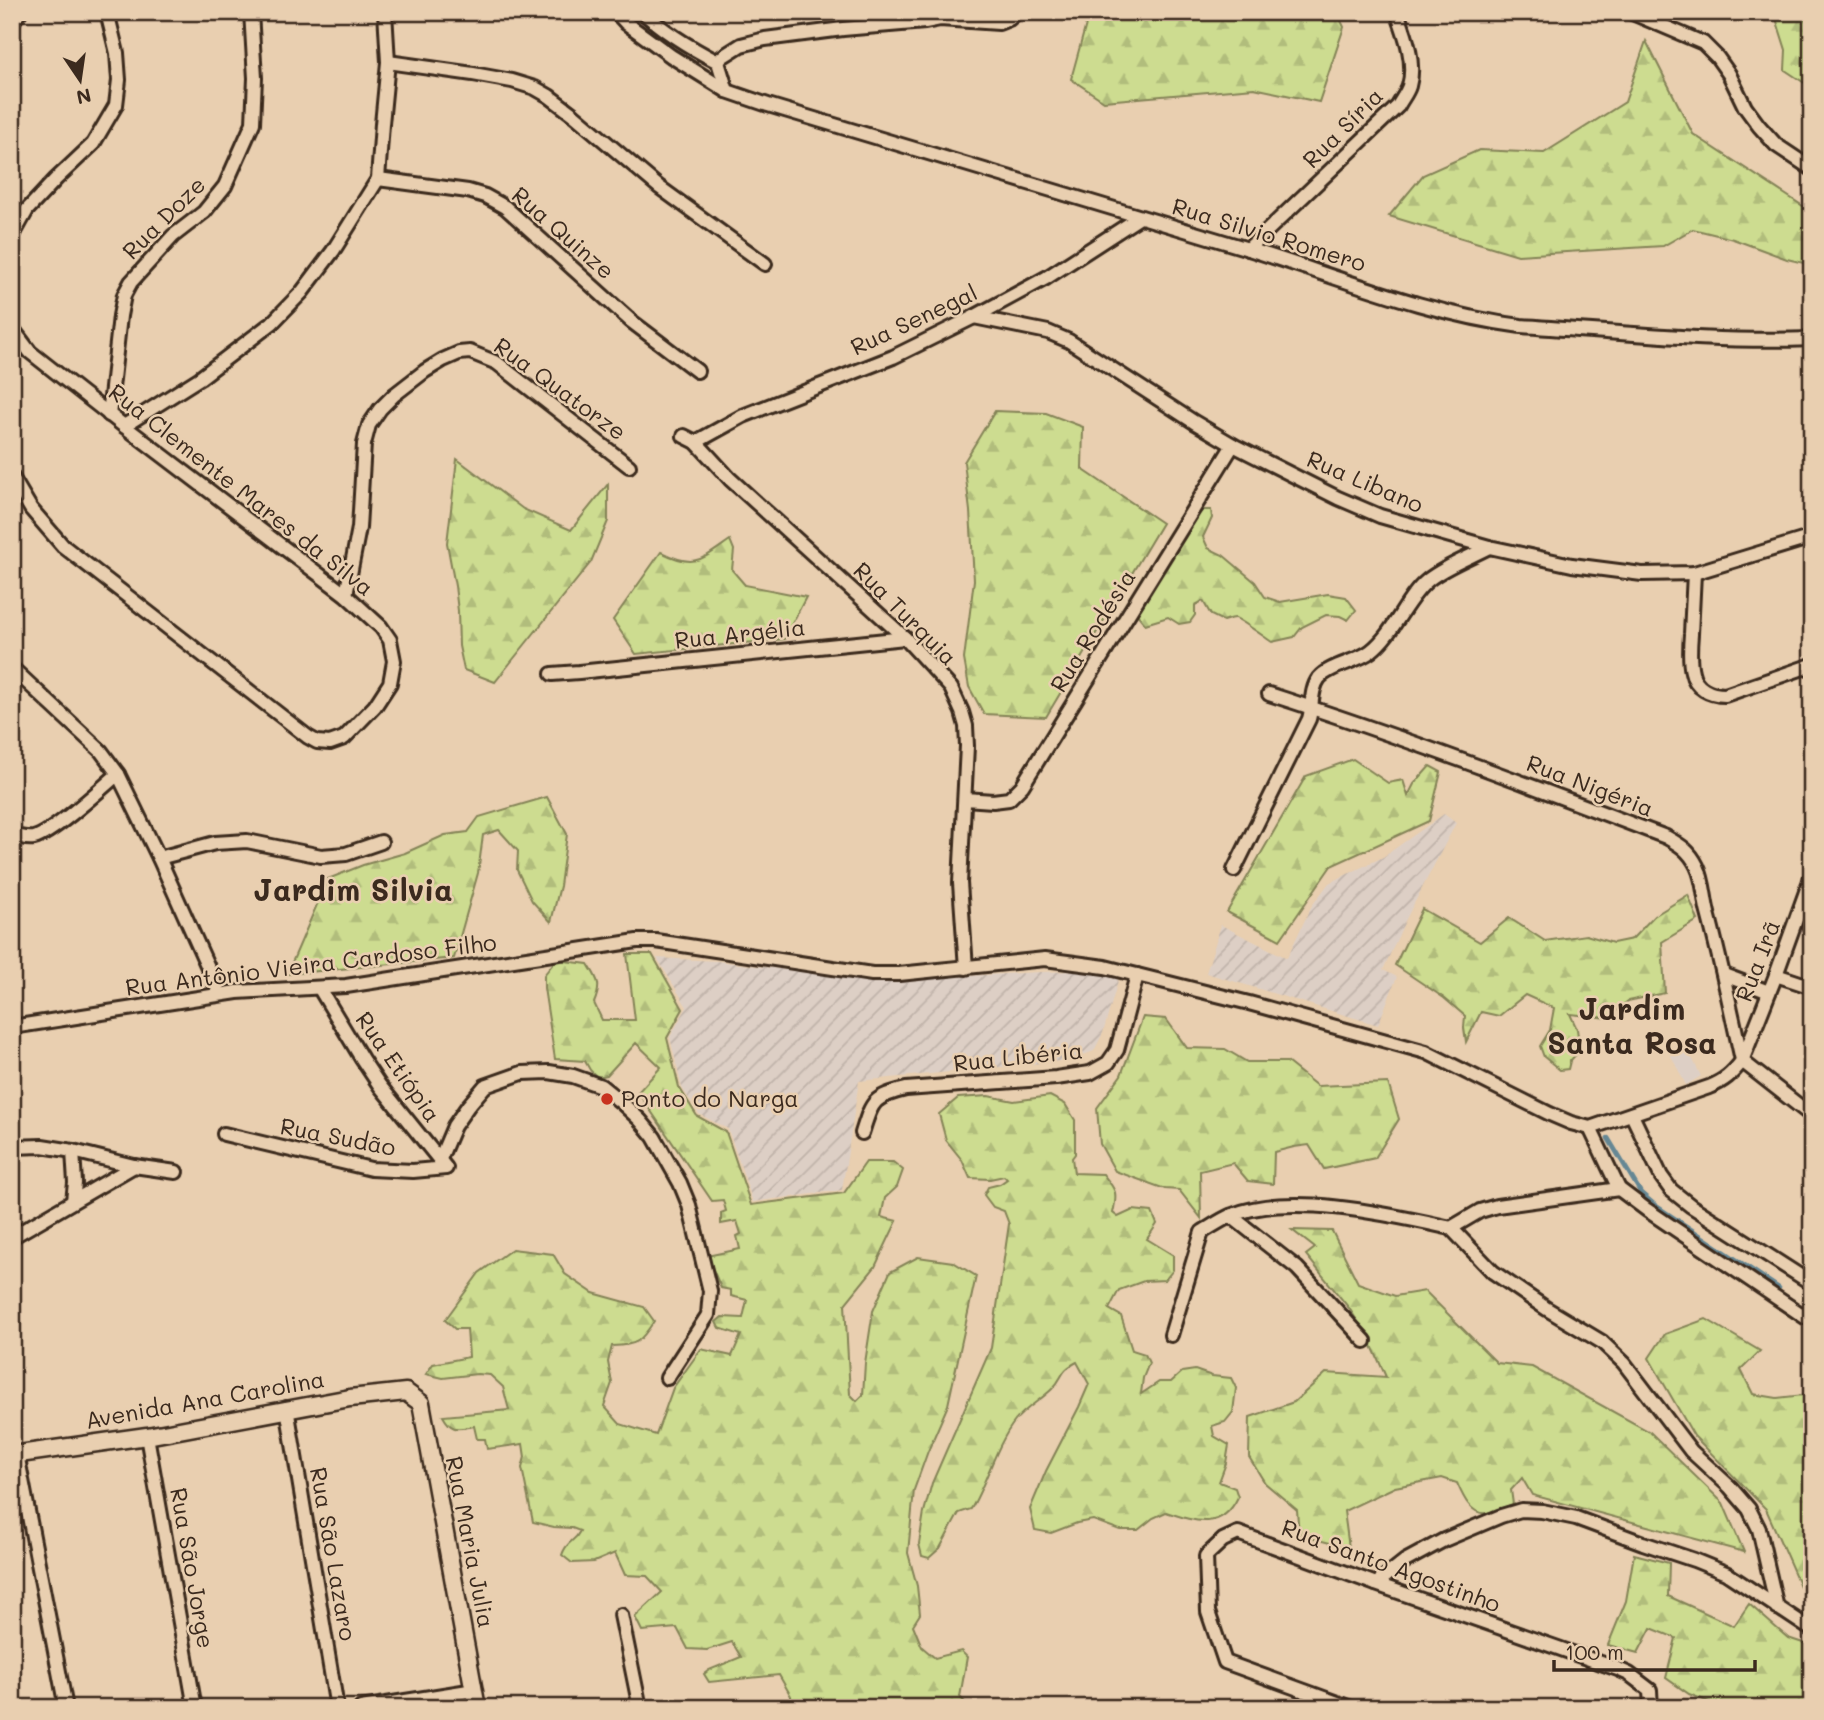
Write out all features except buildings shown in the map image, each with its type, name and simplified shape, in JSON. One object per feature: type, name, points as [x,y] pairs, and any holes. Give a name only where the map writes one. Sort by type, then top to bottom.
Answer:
[{"type":"street","points":[[12,22],[20,12]]},
{"type":"street","points":[[12,237],[27,210],[93,144],[116,105],[119,80],[117,53],[107,12]]},
{"type":"street","name":"Rua Doze","points":[[109,415],[124,295],[131,282],[173,236],[204,212],[225,187],[253,123],[255,78],[251,12]]},
{"type":"street","points":[[124,426],[200,377],[272,323],[302,292],[334,251],[378,179],[388,62],[385,12]]},
{"type":"street","name":"Rua Silvio Romero","points":[[615,12],[671,56],[727,92],[1248,249],[1430,307],[1497,323],[1670,337],[1812,340]]},
{"type":"street","points":[[643,12],[657,26],[687,46],[718,62],[727,92]]},
{"type":"street","points":[[718,62],[741,46],[765,39],[940,19],[999,23],[1017,12]]},
{"type":"street","name":"Rua Síria","points":[[1248,249],[1398,106],[1409,86],[1411,65],[1407,41],[1397,12]]},
{"type":"street","points":[[1630,12],[1703,43],[1729,74],[1745,107],[1759,126],[1776,145],[1812,169]]},
{"type":"street","points":[[388,62],[473,74],[535,88],[573,115],[659,187],[765,264]]},
{"type":"street","name":"Rua Quinze","points":[[378,179],[468,191],[485,195],[505,206],[631,321],[697,371]]},
{"type":"street","name":"Rua Senegal","points":[[690,439],[893,357],[1046,278],[1140,217]]},
{"type":"street","name":"Rua Libano","points":[[974,317],[1048,332],[1069,341],[1233,445],[1338,498],[1380,516],[1489,547],[1572,565],[1642,574],[1694,573],[1812,537]]},
{"type":"street","name":"Rua Clemente Mares da Silva","points":[[12,328],[30,352],[346,596],[381,627],[390,640],[394,661],[390,683],[376,705],[344,738],[330,743],[317,742],[63,546],[31,509],[12,477]]},
{"type":"street","name":"Rua Quatorze","points":[[346,596],[359,528],[363,444],[369,425],[394,395],[443,359],[470,352],[497,363],[629,466]]},
{"type":"street","name":"Rua Turquia","points":[[690,439],[730,479],[905,638],[951,688],[962,712],[967,747],[960,883],[966,968]]},
{"type":"street","name":"Rua Rodésia","points":[[965,799],[1009,799],[1022,786],[1233,445]]},
{"type":"street","points":[[1234,870],[1304,730],[1312,708],[1313,690],[1322,675],[1374,649],[1426,581],[1489,547]]},
{"type":"street","points":[[1694,573],[1690,648],[1692,674],[1698,685],[1706,691],[1725,695],[1812,666]]},
{"type":"street","name":"Rua Argélia","points":[[552,674],[905,638]]},
{"type":"street","points":[[12,668],[101,751],[118,775],[159,858],[220,994]]},
{"type":"street","name":"Rua Nigéria","points":[[1269,694],[1522,782],[1666,837],[1685,848],[1697,866],[1703,886],[1742,1061]]},
{"type":"street","points":[[12,834],[20,838],[34,838],[45,832],[118,775]]},
{"type":"street","points":[[159,858],[215,843],[247,841],[321,856],[346,854],[381,842]]},
{"type":"street","name":"Rua Irã","points":[[1742,1061],[1812,876]]},
{"type":"street","name":"Rua Antônio Vieira Cardoso Filho","points":[[12,1027],[220,994],[346,986],[618,944],[656,941],[872,974],[898,974],[1045,959],[1105,967],[1415,1049],[1550,1114],[1590,1128]]},
{"type":"street","name":"Rua Libéria","points":[[862,1133],[871,1105],[886,1093],[906,1089],[1056,1078],[1090,1073],[1108,1063],[1118,1050],[1137,975]]},
{"type":"street","points":[[1724,975],[1769,992]]},
{"type":"street","points":[[1776,975],[1812,987]]},
{"type":"street","name":"Rua Etiópia","points":[[320,989],[380,1086],[443,1163]]},
{"type":"street","points":[[1805,1317],[1619,1189],[1590,1128],[1724,1081],[1742,1061],[1812,1116]]},
{"type":"street","points":[[443,1163],[454,1126],[485,1086],[522,1073],[549,1072],[573,1076],[601,1086],[640,1120],[654,1137],[680,1183],[689,1205],[710,1291],[708,1315],[667,1378]]},
{"type":"street","points":[[1632,1115],[1657,1168],[1671,1190],[1808,1281]]},
{"type":"street","name":"Rua Sudão","points":[[224,1134],[371,1169],[413,1171],[443,1163]]},
{"type":"street","points":[[12,1147],[42,1146],[134,1166],[176,1172]]},
{"type":"street","points":[[73,1201],[74,1151]]},
{"type":"street","points":[[12,1237],[134,1166]]},
{"type":"street","points":[[1451,1227],[1480,1211],[1497,1206],[1619,1189]]},
{"type":"street","points":[[1171,1335],[1202,1232],[1231,1216],[1258,1208],[1334,1208],[1373,1211],[1451,1227],[1493,1272],[1602,1342],[1624,1363],[1691,1451],[1730,1487],[1749,1509],[1759,1529],[1777,1608]]},
{"type":"street","points":[[1231,1216],[1297,1268],[1365,1341]]},
{"type":"street","name":"Avenida Ana Carolina","points":[[15,1454],[147,1436],[287,1408],[406,1392]]},
{"type":"street","name":"Rua Maria Julia","points":[[406,1392],[421,1403],[477,1708]]},
{"type":"street","name":"Rua São Lazaro","points":[[287,1408],[337,1708]]},
{"type":"street","name":"Rua São Jorge","points":[[147,1436],[195,1708]]},
{"type":"street","points":[[15,1454],[65,1708]]},
{"type":"street","points":[[1376,1584],[1405,1561],[1444,1541],[1501,1516],[1521,1510],[1542,1511],[1576,1518],[1726,1573],[1812,1630]]},
{"type":"street","name":"Rua Santo Agostinho","points":[[1351,1708],[1226,1662],[1208,1612],[1206,1556],[1223,1540],[1238,1533],[1629,1674],[1650,1690],[1651,1708]]},
{"type":"street","points":[[621,1615],[640,1708]]},
{"type":"street","points":[[361,1708],[475,1690]]},
{"type":"shaded area","points":[[1444,814],[1456,823],[1383,970],[1397,977],[1378,1025],[1206,973],[1221,925],[1287,958],[1311,907],[1329,883],[1383,857]]},
{"type":"shaded area","points":[[657,958],[717,961],[876,981],[1078,971],[1119,977],[1103,1033],[1094,1051],[1070,1060],[859,1081],[842,1190],[753,1202],[728,1129],[699,1114],[682,1088],[670,1037],[687,1007]]},
{"type":"shaded area","points":[[1684,1042],[1701,1076],[1686,1085],[1668,1050]]},
{"type":"green space","points":[[1107,12],[1337,12],[1344,27],[1319,102],[1254,88],[1104,101],[1071,79],[1088,17]]},
{"type":"green space","points":[[1774,12],[1797,12],[1812,26],[1812,88],[1785,70],[1786,50]]},
{"type":"green space","points":[[1646,41],[1693,134],[1803,206],[1812,208],[1812,265],[1693,229],[1663,246],[1518,255],[1389,216],[1423,175],[1479,150],[1544,153],[1625,102]]},
{"type":"green space","points":[[995,411],[1046,413],[1083,427],[1082,469],[1162,523],[1046,717],[984,714],[969,687],[964,659],[974,580],[964,462]]},
{"type":"green space","points":[[457,459],[523,509],[571,530],[608,484],[608,521],[591,562],[495,682],[464,670],[459,646],[458,611],[447,543]]},
{"type":"green space","points":[[1203,510],[1211,510],[1212,518],[1203,537],[1208,548],[1223,555],[1255,582],[1265,597],[1280,602],[1328,594],[1346,597],[1356,610],[1348,620],[1340,616],[1326,615],[1302,627],[1294,637],[1272,642],[1237,619],[1223,621],[1211,615],[1203,601],[1195,605],[1195,615],[1190,622],[1179,624],[1168,617],[1145,624],[1136,613],[1188,525]]},
{"type":"green space","points":[[730,540],[734,550],[732,570],[745,585],[806,597],[784,639],[636,654],[613,620],[661,552],[682,560],[697,560]]},
{"type":"green space","points":[[1353,759],[1388,783],[1403,780],[1408,796],[1414,784],[1430,766],[1441,772],[1429,821],[1331,866],[1280,940],[1227,912],[1306,776]]},
{"type":"green space","points":[[547,797],[567,834],[560,886],[551,922],[532,901],[517,870],[518,851],[499,830],[483,835],[478,873],[454,958],[287,974],[328,879],[405,853],[445,835],[468,832],[479,817]]},
{"type":"green space","points":[[1688,895],[1698,920],[1662,942],[1665,993],[1628,1001],[1608,1018],[1570,1014],[1577,1029],[1580,1050],[1570,1061],[1568,1069],[1560,1070],[1544,1057],[1540,1046],[1550,1030],[1554,1008],[1525,995],[1499,1016],[1481,1012],[1466,1042],[1465,1016],[1444,998],[1395,965],[1422,909],[1480,942],[1509,918],[1545,941],[1586,935],[1613,943],[1632,939],[1654,916]]},
{"type":"green space","points":[[627,954],[652,954],[683,1009],[667,1038],[679,1087],[697,1116],[726,1132],[751,1205],[844,1193],[866,1162],[893,1162],[903,1170],[897,1187],[885,1198],[881,1217],[897,1221],[875,1267],[845,1304],[850,1394],[857,1401],[863,1395],[873,1311],[890,1272],[918,1257],[953,1262],[976,1276],[948,1405],[914,1490],[908,1553],[917,1586],[920,1614],[913,1625],[922,1647],[935,1658],[961,1651],[967,1657],[960,1697],[970,1708],[791,1708],[791,1696],[779,1675],[709,1682],[704,1674],[709,1670],[741,1657],[732,1642],[707,1650],[688,1649],[677,1628],[642,1631],[635,1617],[662,1592],[647,1576],[625,1575],[615,1553],[594,1562],[572,1563],[562,1555],[580,1531],[533,1522],[522,1468],[525,1457],[523,1444],[487,1449],[485,1439],[477,1439],[474,1426],[452,1427],[443,1416],[509,1410],[503,1387],[490,1375],[443,1378],[426,1374],[433,1364],[469,1357],[467,1329],[455,1329],[445,1320],[479,1273],[512,1249],[553,1254],[565,1274],[593,1293],[644,1307],[654,1321],[637,1341],[612,1346],[608,1362],[612,1383],[604,1406],[620,1424],[656,1435],[673,1388],[701,1349],[732,1356],[741,1335],[719,1328],[716,1322],[722,1317],[743,1318],[747,1300],[731,1296],[731,1290],[721,1288],[707,1256],[740,1249],[737,1236],[741,1234],[737,1221],[721,1224],[721,1213],[726,1211],[723,1200],[712,1201],[638,1092],[661,1067],[636,1043],[607,1075],[597,1077],[585,1061],[555,1059],[544,975],[556,960],[588,964],[598,982],[594,1003],[602,1020],[635,1020]]},
{"type":"green space","points":[[1143,1017],[1166,1019],[1187,1048],[1225,1049],[1247,1062],[1287,1062],[1317,1086],[1388,1083],[1399,1119],[1375,1158],[1324,1169],[1309,1145],[1274,1152],[1273,1184],[1248,1181],[1233,1163],[1200,1171],[1201,1218],[1179,1190],[1165,1189],[1115,1171],[1100,1144],[1097,1108],[1121,1075]]},
{"type":"green space","points":[[988,1096],[1014,1101],[1050,1096],[1065,1104],[1075,1120],[1075,1154],[1072,1158],[1074,1173],[1103,1174],[1115,1192],[1113,1213],[1118,1217],[1133,1210],[1152,1212],[1157,1224],[1147,1239],[1173,1255],[1173,1270],[1165,1280],[1144,1281],[1119,1290],[1109,1309],[1121,1316],[1132,1350],[1145,1354],[1149,1363],[1141,1394],[1159,1382],[1171,1382],[1182,1372],[1195,1370],[1212,1376],[1231,1378],[1236,1388],[1233,1412],[1225,1422],[1212,1426],[1214,1436],[1229,1445],[1219,1482],[1235,1488],[1238,1497],[1224,1515],[1198,1521],[1166,1512],[1138,1530],[1120,1530],[1093,1520],[1051,1533],[1035,1530],[1030,1509],[1089,1384],[1077,1362],[1064,1372],[1052,1389],[1015,1421],[1002,1441],[971,1509],[959,1513],[940,1548],[929,1558],[922,1556],[919,1544],[932,1483],[991,1348],[1009,1224],[1004,1211],[993,1207],[984,1195],[988,1187],[1007,1179],[1004,1176],[990,1179],[970,1178],[962,1160],[946,1140],[939,1114],[958,1098]]},
{"type":"green space","points":[[1292,1230],[1332,1231],[1358,1283],[1395,1296],[1425,1291],[1497,1363],[1532,1367],[1650,1432],[1723,1503],[1744,1552],[1532,1495],[1522,1478],[1511,1490],[1513,1504],[1493,1512],[1475,1511],[1467,1503],[1457,1483],[1442,1478],[1395,1487],[1344,1511],[1349,1548],[1299,1535],[1297,1510],[1265,1483],[1249,1457],[1250,1417],[1294,1402],[1326,1373],[1386,1377],[1369,1339],[1349,1308],[1306,1255],[1315,1248]]},
{"type":"green space","points":[[1706,1319],[1760,1351],[1741,1370],[1753,1394],[1777,1398],[1812,1394],[1812,1602],[1800,1586],[1766,1509],[1694,1436],[1649,1358],[1665,1334]]},
{"type":"green space","points":[[1634,1554],[1669,1563],[1668,1596],[1734,1626],[1749,1604],[1788,1638],[1812,1646],[1812,1708],[1724,1708],[1689,1694],[1666,1678],[1676,1638],[1651,1628],[1638,1653],[1608,1645],[1626,1601]]},
{"type":"waterway","points":[[1608,1138],[1641,1193],[1779,1288]]},
{"type":"place","name":"Ponto do Narga","points":[[607,1099]]},
{"type":"district","name":"Jardim Silvia","points":[[353,891]]},
{"type":"district","name":"Jardim Santa Rosa","points":[[1632,1027]]}]
